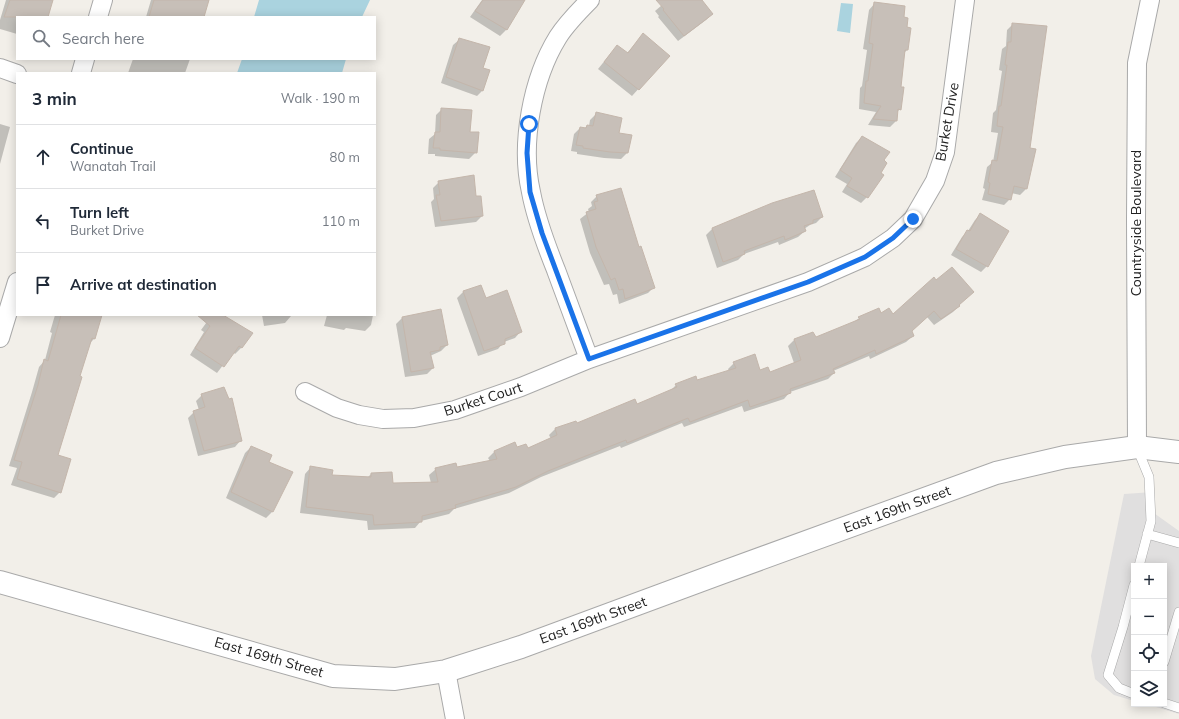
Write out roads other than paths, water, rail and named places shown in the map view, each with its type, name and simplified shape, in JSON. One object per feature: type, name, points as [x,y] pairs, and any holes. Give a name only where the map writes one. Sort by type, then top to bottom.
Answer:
[{"type":"street","points":[[98,16],[103,0]]},
{"type":"street","points":[[589,359],[542,233],[530,192],[527,153],[529,124],[537,85],[544,66],[558,38],[573,16],[590,0]]},
{"type":"street","name":"Burket Drive","points":[[589,359],[808,282],[865,257],[893,238],[913,219],[934,181],[945,152],[965,0]]},
{"type":"street","name":"Countryside Boulevard","points":[[1137,447],[1136,219],[1138,63],[1150,0]]},
{"type":"street","points":[[81,72],[85,60]]},
{"type":"street","points":[[0,68],[16,74]]},
{"type":"street","points":[[0,338],[16,285]]},
{"type":"street","name":"Burket Court","points":[[305,392],[337,408],[359,415],[383,419],[414,418],[456,410],[589,359]]},
{"type":"street","name":"East 169th Street","points":[[0,582],[333,676],[394,679],[446,671],[521,647],[996,474],[1065,457],[1137,447],[1179,452]]},
{"type":"street","points":[[446,671],[455,719]]},
{"type":"lane","points":[[1137,447],[1149,477],[1151,520],[1140,563]]},
{"type":"lane","points":[[1147,534],[1179,543]]},
{"type":"lane","points":[[1131,596],[1108,675],[1119,688],[1131,693]]},
{"type":"lane","points":[[1167,652],[1179,612]]},
{"type":"lane","points":[[1167,704],[1179,708]]},
{"type":"water","points":[[259,0],[370,0],[362,16],[254,16]]},
{"type":"water","points":[[841,3],[853,4],[850,33],[837,31]]},
{"type":"water","points":[[242,60],[346,60],[342,72],[237,72]]}]
